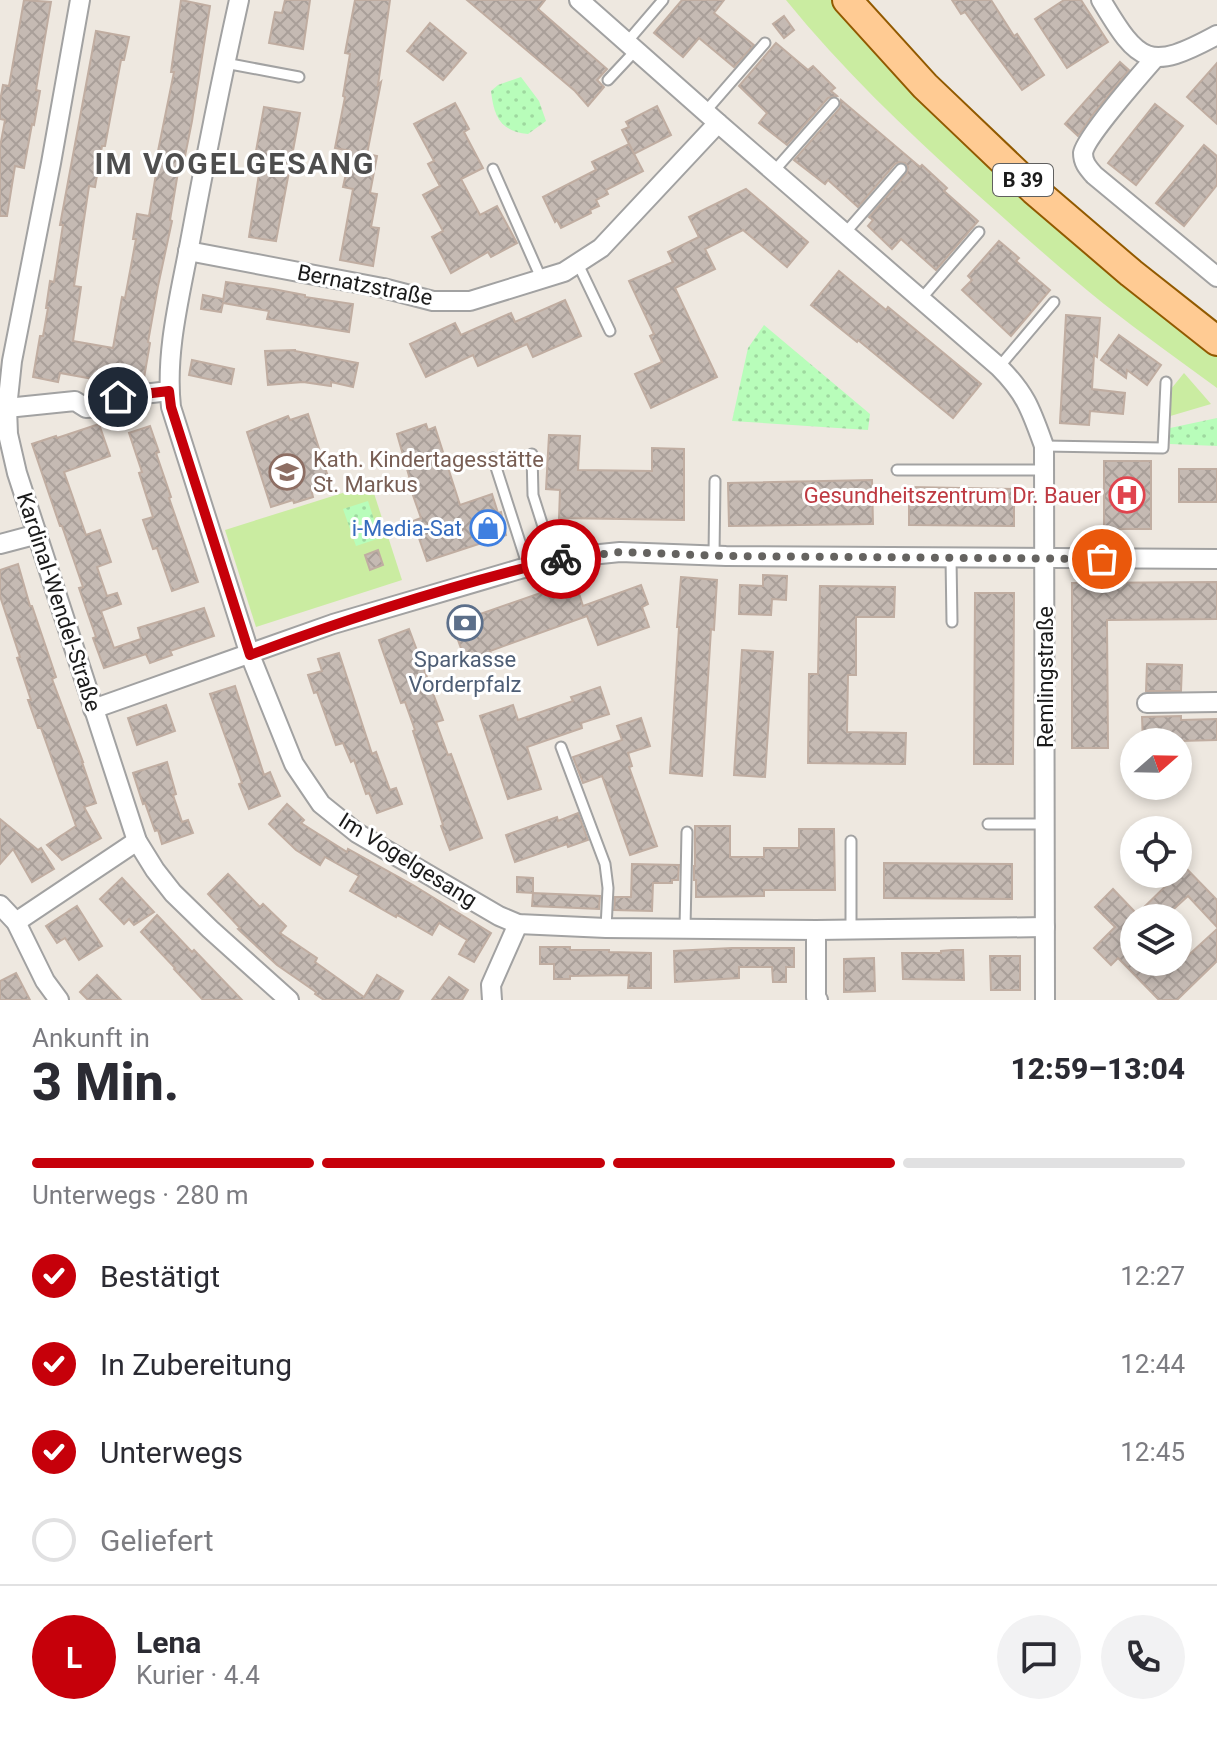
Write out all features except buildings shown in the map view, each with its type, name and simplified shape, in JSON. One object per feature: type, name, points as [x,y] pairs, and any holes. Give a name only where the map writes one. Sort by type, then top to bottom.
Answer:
[{"type":"main road","name":"B 39","points":[[847,0],[925,86],[1034,190],[1217,341]]},
{"type":"street","name":"Kardinal-Wendel-Straße","points":[[80,0],[4,408],[8,434],[17,473],[137,841],[173,893],[289,1000]]},
{"type":"street","name":"Im Vogelgesang","points":[[239,0],[175,322],[169,391],[171,407],[250,655],[294,764],[321,804],[357,833],[518,924],[816,930],[1045,927]]},
{"type":"street","name":"Remlingstraße","points":[[579,0],[999,367],[1017,385],[1031,408],[1044,446],[1045,1000]]},
{"type":"street","points":[[1101,0],[1126,40],[1134,48],[1155,58],[1174,56],[1217,35]]},
{"type":"street","points":[[1155,58],[1090,137],[1083,155],[1085,164],[1094,175],[1217,277]]},
{"type":"street","name":"Bernatzstraße","points":[[188,251],[383,288],[433,301],[470,301],[564,272],[601,248],[712,118]]},
{"type":"street","points":[[4,408],[75,401],[86,408],[104,407],[118,397],[169,391]]},
{"type":"street","points":[[0,544],[38,534]]},
{"type":"street","points":[[93,709],[333,624],[571,557],[620,552],[1217,559]]},
{"type":"street","points":[[1147,703],[1217,702]]},
{"type":"street","points":[[16,922],[137,841]]},
{"type":"street","points":[[0,905],[16,922],[45,981],[59,1000]]},
{"type":"street","points":[[492,1000],[491,985],[518,924]]},
{"type":"street","points":[[816,930],[818,1000]]},
{"type":"lane","points":[[608,80],[663,0]]},
{"type":"lane","points":[[712,118],[765,43]]},
{"type":"lane","points":[[225,63],[299,77]]},
{"type":"lane","points":[[774,171],[834,103]]},
{"type":"lane","points":[[493,169],[541,278]]},
{"type":"lane","points":[[845,233],[901,169]]},
{"type":"lane","points":[[921,299],[979,232]]},
{"type":"lane","points":[[578,264],[610,331]]},
{"type":"lane","points":[[999,367],[1054,302]]},
{"type":"lane","points":[[1044,446],[1163,448],[1166,382]]},
{"type":"lane","points":[[532,454],[533,495],[554,561]]},
{"type":"lane","points":[[493,458],[528,567]]},
{"type":"lane","points":[[897,470],[1044,470]]},
{"type":"lane","points":[[714,555],[715,481]]},
{"type":"lane","points":[[951,558],[952,622]]},
{"type":"lane","points":[[561,747],[605,864],[608,888],[606,928]]},
{"type":"lane","points":[[988,824],[1046,824]]},
{"type":"lane","points":[[685,929],[687,832]]},
{"type":"lane","points":[[851,841],[851,929]]},
{"type":"green space","points":[[786,0],[832,0],[869,41],[1217,354],[1217,388],[1104,304],[970,188],[874,97]]},
{"type":"green space","points":[[521,77],[539,101],[546,121],[528,134],[511,130],[500,121],[491,91],[498,85]]},
{"type":"green space","points":[[764,325],[870,414],[868,430],[732,421],[748,348]]},
{"type":"green space","points":[[1184,373],[1211,404],[1167,417],[1171,389]]},
{"type":"green space","points":[[1217,418],[1217,446],[1170,444],[1170,428]]},
{"type":"green space","points":[[371,484],[402,580],[256,627],[225,530]]},
{"type":"green space","points":[[368,501],[380,538],[356,546],[343,509]]},
{"type":"way so far","points":[[561,559],[620,552],[726,556],[1102,559]]},
{"type":"place","name":"Kath. Kindertagesstätte St. Markus","points":[[287,472]]},
{"type":"place","name":"Gesundheitszentrum Dr. Bauer","points":[[1127,495]]},
{"type":"place","name":"i-Media-Sat","points":[[488,528]]},
{"type":"place","name":"Sparkasse Vorderpfalz","points":[[465,623]]},
{"type":"district","name":"IM VOGELGESANG","points":[[235,163]]},
{"type":"route","points":[[118,397],[169,391],[171,407],[250,655],[333,624],[561,559]]}]
